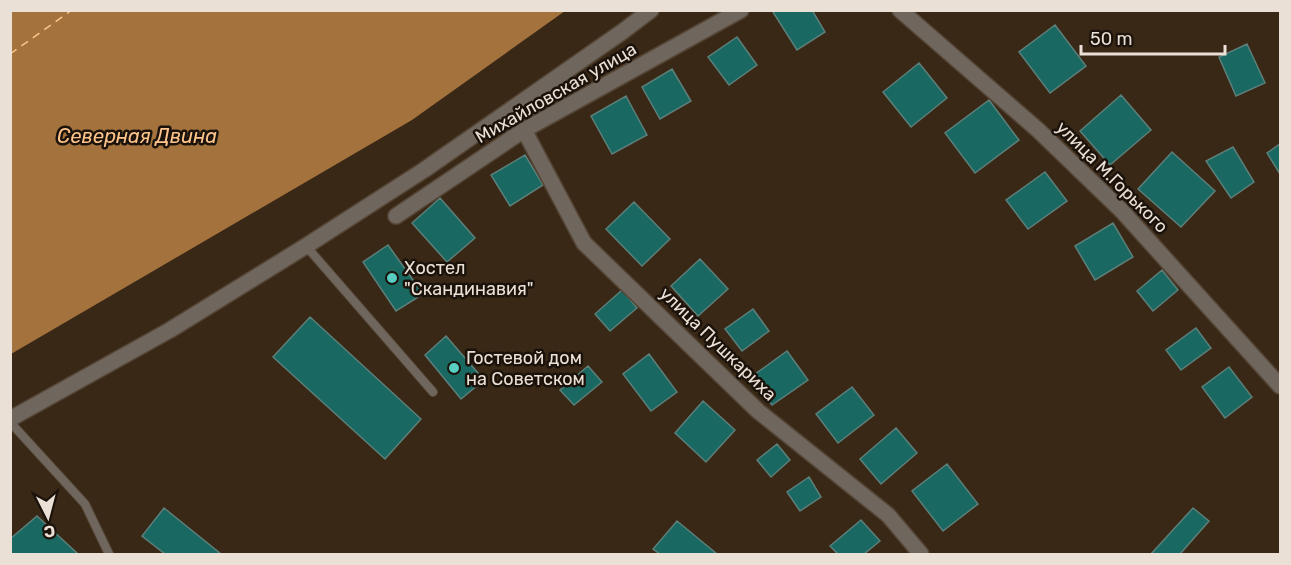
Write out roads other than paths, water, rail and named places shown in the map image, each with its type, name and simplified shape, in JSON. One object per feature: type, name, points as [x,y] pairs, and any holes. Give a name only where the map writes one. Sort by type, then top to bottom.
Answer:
[{"type":"street","points":[[10,420],[170,330],[306,246],[434,163],[651,10]]},
{"type":"street","name":"Михайловская улица","points":[[396,216],[524,130],[741,10]]},
{"type":"street","name":"улица М.Горького","points":[[900,10],[1038,130],[1121,210],[1281,386]]},
{"type":"street","name":"улица Пушкариха","points":[[524,130],[584,243],[759,411],[888,515],[921,555]]},
{"type":"lane","points":[[306,246],[434,392]]},
{"type":"lane","points":[[10,420],[85,504],[109,555]]},
{"type":"water","name":"Северная Двина","points":[[11,10],[565,11],[412,120],[11,354]]},
{"type":"place","name":"Хостел \"Скандинавия\"","points":[[392,278]]},
{"type":"place","name":"Гостевой дом на Советском","points":[[454,368]]}]
